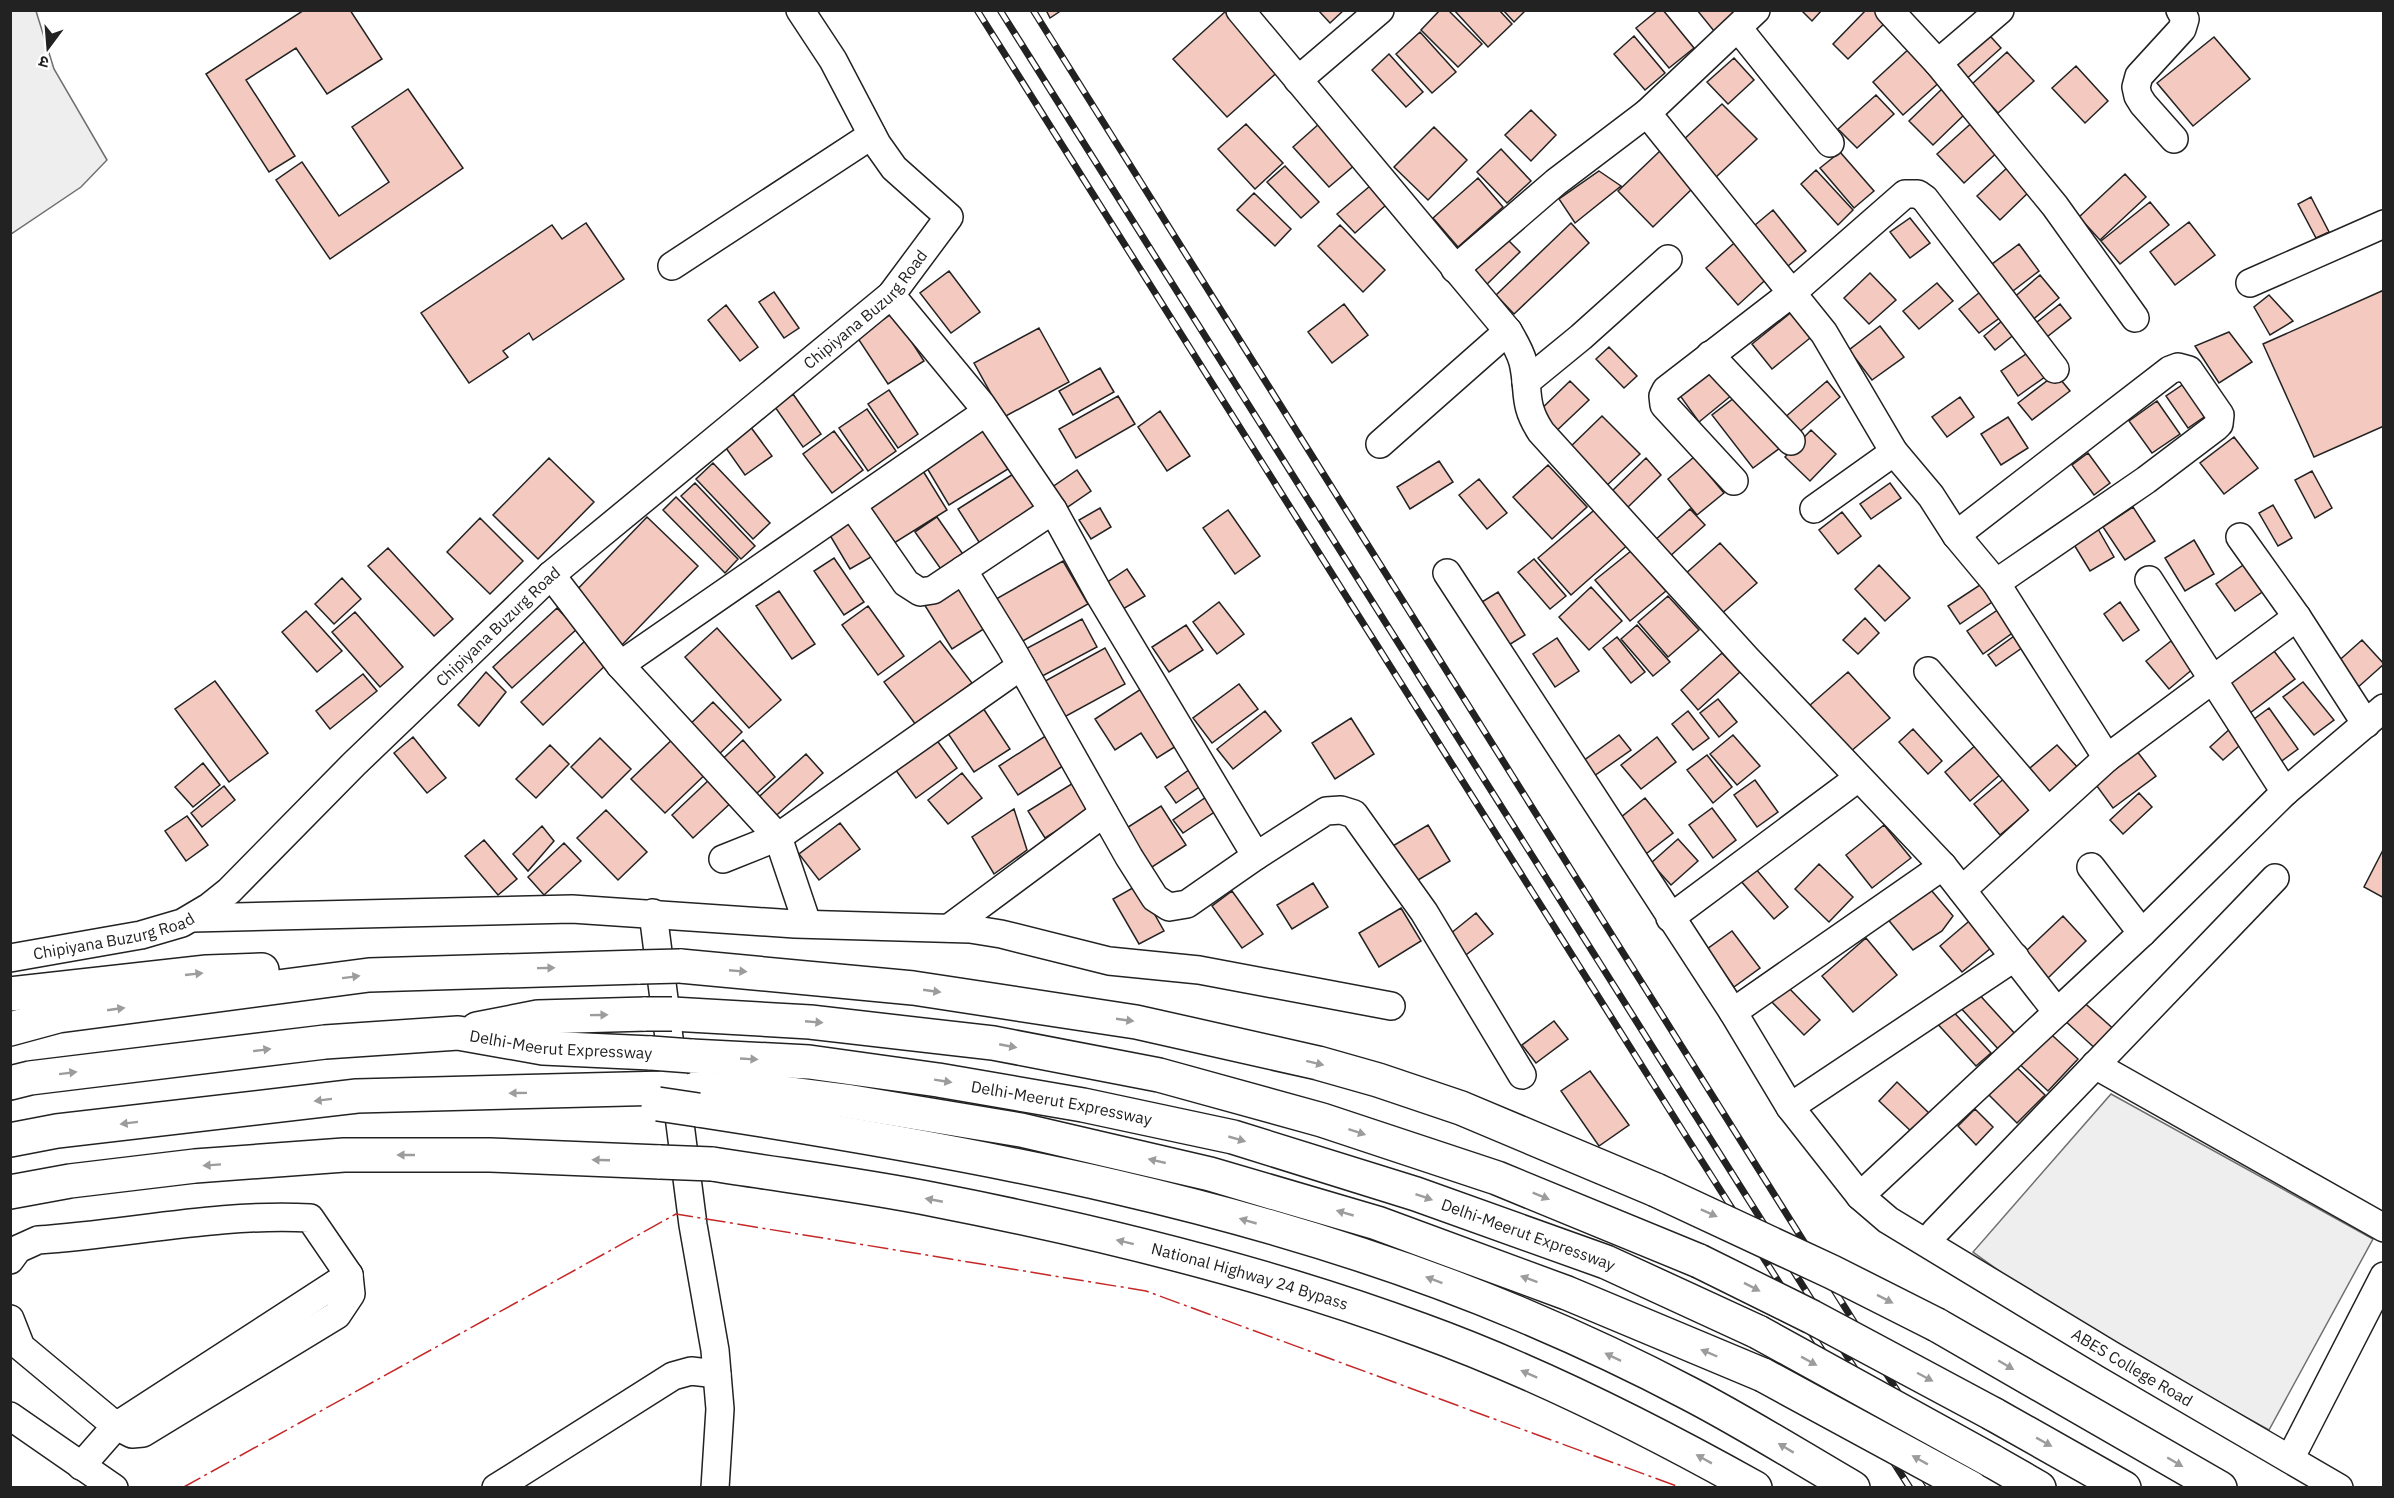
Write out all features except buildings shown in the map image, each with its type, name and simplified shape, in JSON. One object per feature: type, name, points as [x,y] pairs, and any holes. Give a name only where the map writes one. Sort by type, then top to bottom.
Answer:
[{"type":"highway","points":[[10,1029],[58,1016],[369,975],[680,966],[913,988],[1148,1024],[1318,1063],[1378,1080],[1461,1108],[1656,1190],[1832,1272],[1937,1325],[2220,1488]]},
{"type":"highway","points":[[10,994],[252,969],[284,972],[318,981]]},
{"type":"highway","points":[[458,1033],[538,1017],[659,1014],[810,1022],[993,1043],[1159,1075],[1322,1120],[1497,1178],[1699,1261],[1812,1317],[1993,1414],[2124,1488]]},
{"type":"highway","name":"Delhi-Meerut Expressway","points":[[10,1083],[30,1078],[325,1042],[458,1033],[543,1048],[809,1062],[938,1080],[1083,1105],[1233,1137],[1416,1194],[1606,1262],[1758,1332],[2039,1488]]},
{"type":"highway","points":[[10,1140],[57,1131],[357,1096],[576,1092],[679,1098],[827,1130],[1021,1165],[1196,1206],[1326,1243],[1425,1277],[1521,1315],[1603,1352],[1687,1392],[1845,1483]]},
{"type":"highway","name":"Delhi-Meerut Expressway","points":[[679,1098],[779,1093],[998,1126],[1210,1174],[1389,1227],[1567,1293],[1763,1376],[1971,1488]]},
{"type":"highway","name":"National Highway 24 Bypass","points":[[10,1192],[70,1181],[195,1166],[344,1155],[490,1155],[712,1164],[934,1199],[1074,1229],[1197,1260],[1421,1329],[1503,1363],[1662,1436],[1755,1488]]},
{"type":"street","points":[[672,266],[872,135],[833,60],[800,10]]},
{"type":"street","points":[[1240,10],[1508,331],[1523,360],[1527,405],[1540,432],[1858,778],[1943,866],[2057,1012]]},
{"type":"street","points":[[1299,80],[1380,10]]},
{"type":"street","points":[[1889,10],[1938,63],[2055,206],[2136,318]]},
{"type":"street","points":[[1938,63],[2000,10]]},
{"type":"street","points":[[2174,139],[2143,104],[2136,87],[2139,76],[2182,28],[2185,19],[2180,10]]},
{"type":"street","points":[[1455,269],[1556,182],[1647,113],[1747,19],[1830,143]]},
{"type":"street","points":[[1647,113],[1824,333],[1894,452],[1931,496],[1956,535],[1996,583],[2107,758]]},
{"type":"street","name":"Chipiyana Buzurg Road","points":[[10,958],[141,935],[182,923],[209,907],[229,891],[354,764],[551,574],[891,295],[949,217],[894,168],[872,135]]},
{"type":"street","points":[[1734,481],[1664,405],[1666,390],[1792,292],[1905,194],[1918,194],[1925,199],[2055,369]]},
{"type":"street","points":[[2250,283],[2384,224]]},
{"type":"street","points":[[1526,382],[1581,338],[1668,259]]},
{"type":"street","points":[[891,295],[956,371],[1053,510],[1099,594],[1256,856]]},
{"type":"street","points":[[1380,444],[1508,331]]},
{"type":"street","points":[[1710,356],[1791,441]]},
{"type":"street","points":[[1956,535],[2170,370],[2178,367],[2189,370],[2220,415],[2219,424],[2146,480],[1996,583]]},
{"type":"street","points":[[620,665],[986,412]]},
{"type":"street","points":[[1814,509],[1894,452]]},
{"type":"street","points":[[852,505],[906,583],[920,592],[933,590],[1053,510]]},
{"type":"street","points":[[1860,1196],[2142,933],[2284,792],[2375,716],[2297,617],[2240,537]]},
{"type":"street","points":[[963,570],[1155,898],[1169,907],[1187,904],[1326,810],[1341,810],[1354,814],[1424,912],[1522,1075]]},
{"type":"street","name":"ABES College Road","points":[[1447,573],[1733,1012],[1790,1107],[1860,1196],[1888,1220],[1931,1237],[2111,1355],[2339,1488]]},
{"type":"street","points":[[551,574],[620,665],[777,837],[807,923]]},
{"type":"street","points":[[2149,580],[2284,792]]},
{"type":"street","points":[[1962,890],[2107,758],[2297,617]]},
{"type":"street","points":[[723,859],[777,837],[1021,666]]},
{"type":"street","points":[[1928,671],[2048,811]]},
{"type":"street","points":[[1670,918],[1858,778]]},
{"type":"street","points":[[948,928],[1104,813]]},
{"type":"street","points":[[1733,1012],[1943,866]]},
{"type":"street","points":[[2091,867],[2142,933]]},
{"type":"street","points":[[1931,1237],[2275,878]]},
{"type":"street","points":[[190,918],[572,909],[807,923],[948,928],[1001,934],[1109,961],[1200,970],[1390,1006]]},
{"type":"street","points":[[653,913],[693,1225],[715,1350],[720,1409],[715,1488]]},
{"type":"street","points":[[1790,1107],[2015,957]]},
{"type":"street","points":[[2095,1065],[2384,1228]]},
{"type":"street","points":[[10,1260],[18,1250],[38,1240],[217,1219],[310,1218],[349,1275],[351,1294],[337,1315],[143,1433],[132,1434],[116,1426],[16,1356],[10,1319]]},
{"type":"street","points":[[2290,1459],[2384,1276]]},
{"type":"street","points":[[496,1488],[673,1376],[691,1371],[717,1374]]},
{"type":"street","points":[[10,1416],[114,1488]]},
{"type":"street","points":[[81,1466],[116,1426]]},
{"type":"shaded area","points":[[11,10],[36,11],[54,69],[107,160],[81,187],[11,234]]},
{"type":"shaded area","points":[[2111,1094],[2373,1239],[2269,1430],[1998,1280],[2002,1273],[1973,1252]]},
{"type":"railway","points":[[977,10],[1910,1488]]},
{"type":"railway","points":[[1000,10],[1930,1488]]},
{"type":"railway","points":[[1033,10],[1958,1488]]},
{"type":"power","points":[[182,1488],[676,1214],[1146,1291],[1682,1488]]}]
